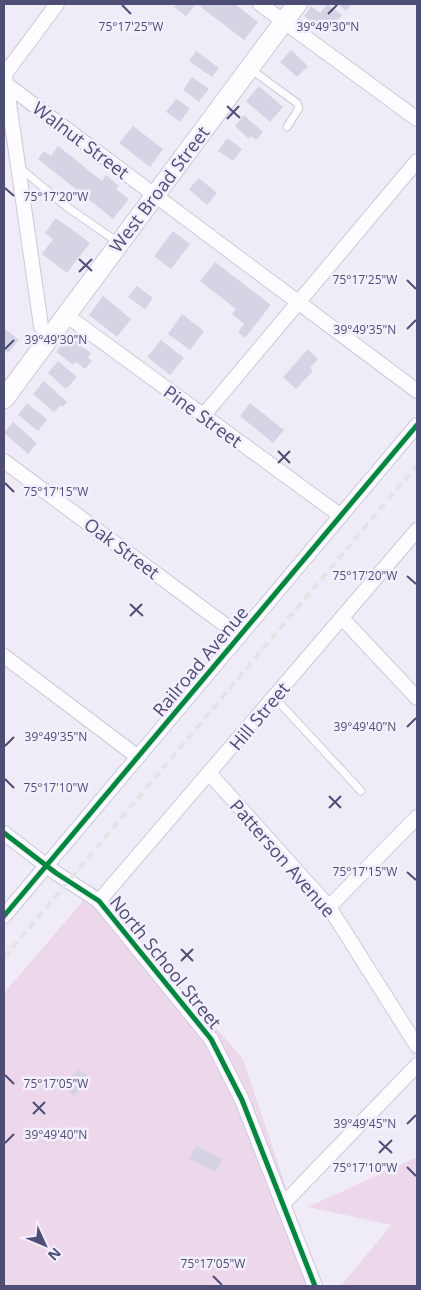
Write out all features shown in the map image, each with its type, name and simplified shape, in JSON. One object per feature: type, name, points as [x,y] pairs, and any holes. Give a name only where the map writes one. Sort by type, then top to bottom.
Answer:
[{"type":"main road","name":"West Broad Street","points":[[4,399],[297,4]]},
{"type":"street","points":[[48,339],[41,326],[18,166],[9,144],[5,75],[57,4]]},
{"type":"street","points":[[260,4],[417,120]]},
{"type":"street","name":"Walnut Street","points":[[5,75],[155,195],[417,392]]},
{"type":"street","points":[[203,416],[417,161]]},
{"type":"street","name":"Pine Street","points":[[66,315],[341,516]]},
{"type":"street","name":"Railroad Avenue","points":[[4,916],[417,425]]},
{"type":"street","name":"Oak Street","points":[[4,461],[240,636]]},
{"type":"street","name":"Hill Street","points":[[99,900],[210,774],[417,530]]},
{"type":"street","points":[[342,618],[417,698]]},
{"type":"street","points":[[4,656],[138,757]]},
{"type":"street","name":"Patterson Avenue","points":[[210,774],[329,907],[417,1046]]},
{"type":"street","points":[[329,907],[417,817]]},
{"type":"street","name":"North School Street","points":[[4,833],[46,865],[99,900],[211,1040],[242,1100],[314,1286]]},
{"type":"street","points":[[283,1204],[417,1065]]},
{"type":"lane","points":[[249,68],[297,103],[298,108],[287,127]]},
{"type":"lane","points":[[18,166],[67,207],[119,244]]},
{"type":"lane","points":[[275,698],[361,791]]},
{"type":"shaded area","points":[[95,887],[243,1059],[319,1286],[4,1286],[4,993]]},
{"type":"shaded area","points":[[417,1157],[417,1286],[341,1286],[391,1225],[308,1207]]},
{"type":"building","points":[[177,4],[196,4],[186,16],[174,7]]},
{"type":"building","points":[[197,4],[235,4],[258,22],[244,40]]},
{"type":"building","points":[[327,4],[342,15],[333,26],[327,22],[322,29],[304,16],[311,6],[320,13]]},
{"type":"building","points":[[338,4],[352,4],[346,11]]},
{"type":"building","points":[[291,50],[308,66],[297,77],[280,62]]},
{"type":"building","points":[[196,51],[219,68],[212,77],[189,61]]},
{"type":"building","points":[[192,77],[209,89],[199,102],[183,90]]},
{"type":"building","points":[[259,86],[283,107],[270,122],[246,101]]},
{"type":"building","points":[[176,99],[190,108],[180,122],[166,112]]},
{"type":"building","points":[[244,115],[263,132],[256,140],[251,136],[249,139],[235,126]]},
{"type":"building","points":[[133,126],[163,149],[150,167],[119,143]]},
{"type":"building","points":[[227,138],[242,149],[233,161],[218,151]]},
{"type":"building","points":[[58,146],[102,181],[106,175],[119,186],[116,189],[129,199],[113,219],[38,159],[44,151],[51,156]]},
{"type":"building","points":[[199,178],[217,193],[207,205],[189,189]]},
{"type":"building","points":[[56,218],[90,243],[67,273],[42,254],[53,239],[45,233]]},
{"type":"building","points":[[173,231],[190,244],[171,269],[154,256]]},
{"type":"building","points":[[215,262],[271,305],[245,338],[238,332],[244,324],[232,314],[236,309],[200,281]]},
{"type":"building","points":[[137,286],[153,298],[145,309],[128,297]]},
{"type":"building","points":[[103,296],[131,319],[117,337],[89,315]]},
{"type":"building","points":[[182,314],[204,331],[190,350],[168,334]]},
{"type":"building","points":[[4,328],[19,340],[8,353],[4,350]]},
{"type":"building","points":[[71,333],[82,342],[80,345],[91,353],[88,358],[92,361],[85,369],[76,362],[73,365],[56,352]]},
{"type":"building","points":[[161,340],[184,358],[170,375],[147,357]]},
{"type":"building","points":[[308,349],[318,359],[310,368],[313,371],[296,389],[283,377]]},
{"type":"building","points":[[58,361],[77,377],[66,389],[48,373]]},
{"type":"building","points":[[44,381],[67,402],[63,407],[61,405],[54,412],[33,394]]},
{"type":"building","points":[[27,403],[47,419],[38,431],[18,415]]},
{"type":"building","points":[[250,403],[284,430],[273,443],[240,416]]},
{"type":"building","points":[[13,422],[37,443],[28,454],[4,433]]},
{"type":"building","points":[[79,1069],[90,1078],[74,1096],[63,1086]]},
{"type":"building","points":[[196,1145],[222,1159],[215,1172],[189,1159]]},
{"type":"railway","points":[[4,958],[417,465]]},
{"type":"cycle path","points":[[4,916],[417,425]]},
{"type":"cycle path","points":[[4,833],[56,873],[99,901],[211,1039],[242,1100],[315,1286]]}]
